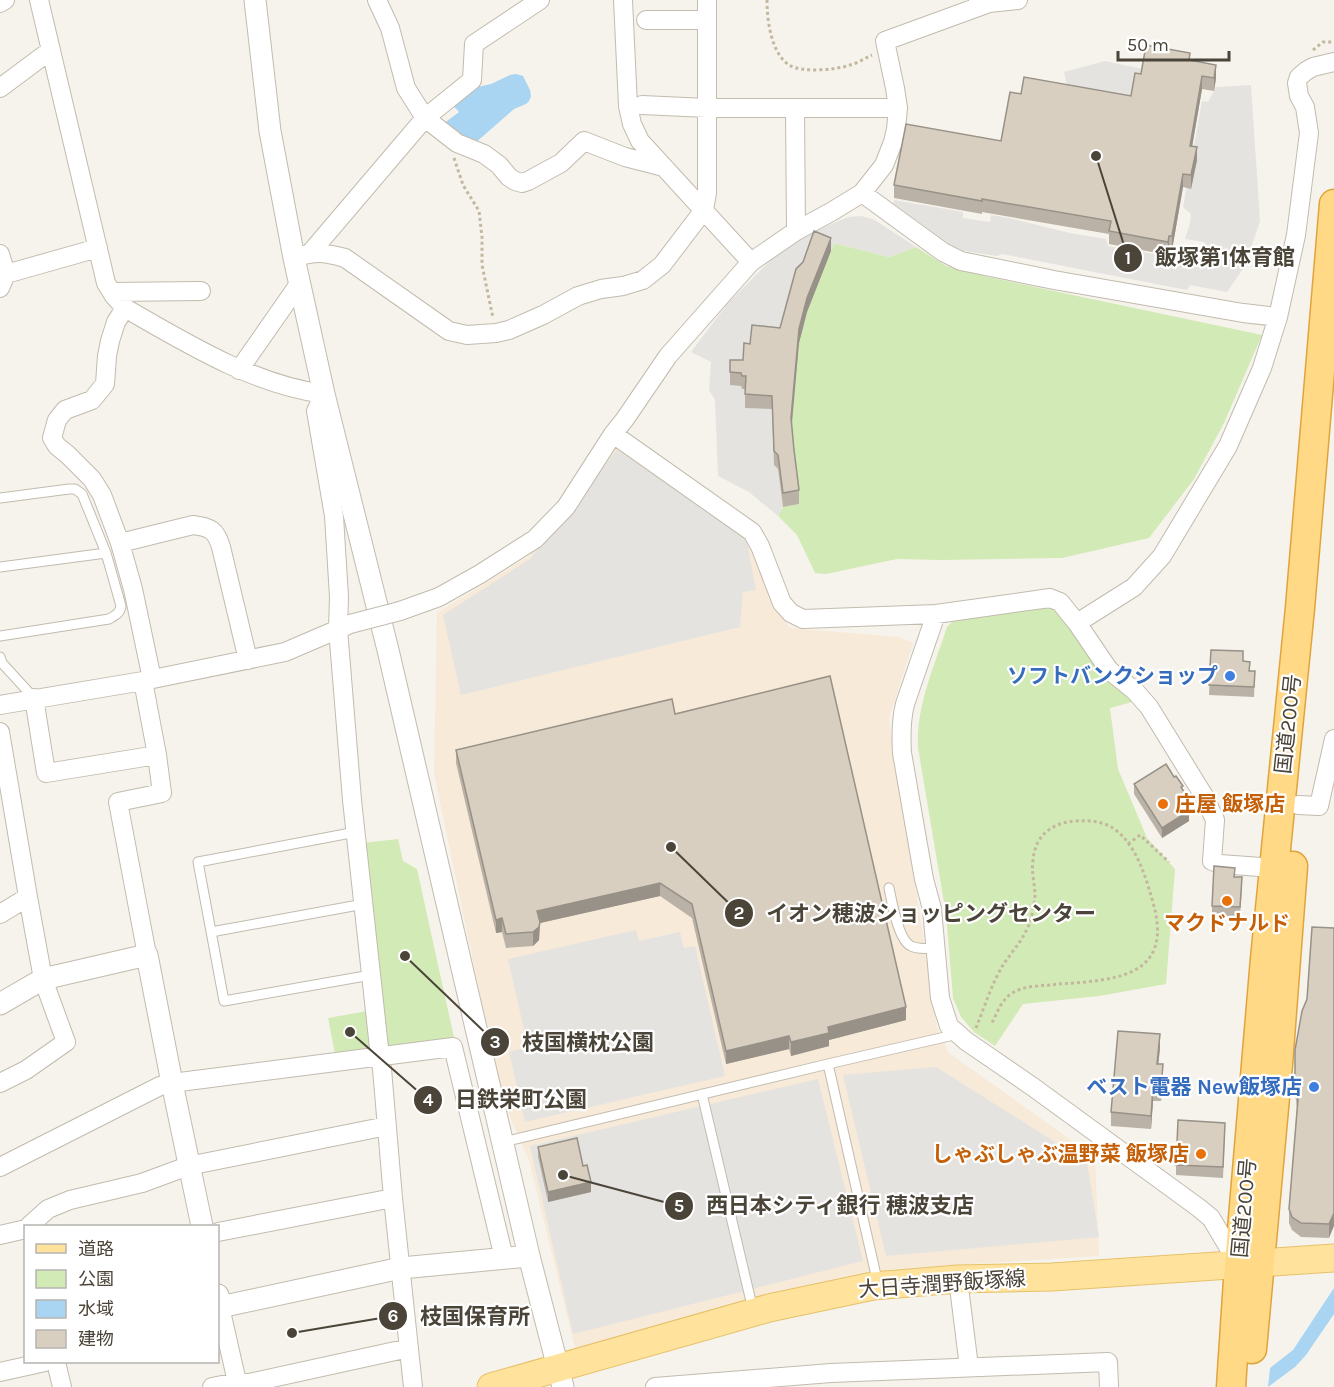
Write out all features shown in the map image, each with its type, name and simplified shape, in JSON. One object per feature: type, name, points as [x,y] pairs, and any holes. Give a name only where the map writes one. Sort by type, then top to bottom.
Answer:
[{"type":"highway","name":"国道200号","points":[[1248,1387],[1250,1264],[1264,959],[1300,608],[1334,204]]},
{"type":"highway","name":"国道200号","points":[[1231,1387],[1278,1064],[1334,385]]},
{"type":"main road","name":"大日寺潤野飯塚線","points":[[491,1387],[560,1377],[753,1312],[878,1286],[958,1279],[1052,1277],[1334,1258]]},
{"type":"street","points":[[0,3],[5,0]]},
{"type":"street","points":[[39,0],[106,283],[112,292],[125,308],[239,370],[286,387],[324,394]]},
{"type":"street","points":[[255,0],[270,131],[302,255],[299,284],[388,650],[529,1256],[560,1377]]},
{"type":"street","points":[[377,0],[390,28],[406,88],[425,118],[457,143],[484,154],[515,181],[522,183],[528,181],[561,163],[584,141],[625,157],[664,166]]},
{"type":"street","points":[[302,255],[425,118],[472,80],[474,44],[540,0]]},
{"type":"street","points":[[623,0],[628,106],[632,124],[640,141],[751,262]]},
{"type":"street","points":[[302,255],[325,253],[345,258],[449,331],[467,334],[509,330],[578,296],[643,280],[662,265],[704,210],[707,193],[707,0]]},
{"type":"street","points":[[964,0],[988,3],[1018,0]]},
{"type":"street","points":[[0,705],[148,680],[285,652],[344,627],[439,597],[535,539],[566,507],[613,434],[668,356],[751,262],[796,231],[862,193],[884,165],[893,142],[898,108],[885,41],[988,3]]},
{"type":"street","points":[[646,20],[707,20]]},
{"type":"street","points":[[0,88],[51,50]]},
{"type":"street","points":[[1077,623],[1134,587],[1162,556],[1228,446],[1262,368],[1278,317],[1296,235],[1309,133],[1305,107],[1297,90],[1297,83],[1299,77],[1313,67],[1334,62]]},
{"type":"street","points":[[642,105],[707,108],[898,108]]},
{"type":"street","points":[[795,109],[796,231]]},
{"type":"street","points":[[862,193],[943,252],[961,261],[1054,280],[1278,317]]},
{"type":"street","points":[[0,254],[3,281],[98,248]]},
{"type":"street","points":[[239,370],[299,284]]},
{"type":"street","points":[[112,292],[201,291]]},
{"type":"street","points":[[125,308],[116,322],[110,341],[105,384],[92,400],[65,410],[57,420],[52,438],[57,446],[92,479],[102,495],[113,548],[133,589],[148,680],[162,793],[118,802],[188,1166],[202,1225]]},
{"type":"street","points":[[324,394],[316,411],[334,516],[339,597],[344,627],[356,832],[413,1387]]},
{"type":"street","points":[[613,434],[752,532],[760,546],[782,603],[791,613],[804,619],[936,614],[1050,598],[1060,602],[1109,670],[1135,691],[1149,707],[1204,796],[1215,820],[1212,861],[1220,864],[1274,868]]},
{"type":"street","points":[[113,548],[192,525],[204,526],[214,531],[219,538],[248,660]]},
{"type":"street","points":[[936,614],[904,704],[901,737],[924,879],[932,909],[940,998],[949,1026],[966,1033],[1199,1208],[1211,1218],[1250,1264]]},
{"type":"street","points":[[34,698],[46,773],[157,755]]},
{"type":"street","points":[[0,732],[43,979],[66,1042],[26,1070],[0,1083]]},
{"type":"street","points":[[1298,805],[1318,806],[1334,739]]},
{"type":"street","points":[[0,914],[28,897]]},
{"type":"street","points":[[0,1004],[43,979],[147,955]]},
{"type":"street","points":[[0,1167],[160,1086],[453,1047],[504,1258]]},
{"type":"street","points":[[30,1225],[48,1209],[70,1200],[142,1183],[188,1166],[387,1126]]},
{"type":"street","points":[[219,1232],[393,1198]]},
{"type":"street","points":[[0,1235],[24,1229]]},
{"type":"street","points":[[219,1303],[401,1268],[529,1256]]},
{"type":"street","points":[[958,1279],[969,1367]]},
{"type":"street","points":[[219,1307],[237,1382]]},
{"type":"street","points":[[212,1387],[237,1382],[308,1378],[409,1348]]},
{"type":"street","points":[[655,1387],[831,1373],[1108,1362],[1108,1387]]},
{"type":"street","points":[[0,1372],[40,1363]]},
{"type":"street","points":[[56,1363],[62,1387]]},
{"type":"lane","points":[[0,498],[69,489],[75,489],[82,494],[113,548],[121,606],[117,615],[102,621],[0,636]]},
{"type":"lane","points":[[0,567],[113,548]]},
{"type":"lane","points":[[0,657],[2,663],[34,698]]},
{"type":"lane","points":[[356,832],[198,862],[224,1001],[371,975]]},
{"type":"lane","points":[[889,888],[903,939],[909,946],[935,948]]},
{"type":"lane","points":[[211,932],[364,904]]},
{"type":"lane","points":[[503,1142],[966,1033]]},
{"type":"lane","points":[[828,1064],[878,1286]]},
{"type":"lane","points":[[702,1094],[753,1312]]},
{"type":"path","points":[[766,0],[772,41],[788,65],[798,69],[842,68],[887,48]]},
{"type":"path","points":[[1323,42],[1334,42]]},
{"type":"path","points":[[453,154],[463,185],[479,211],[483,237],[483,265],[496,333]]},
{"type":"path","points":[[966,1033],[1001,968],[1027,928],[1035,896],[1032,861],[1040,839],[1060,823],[1102,822],[1115,829],[1135,853],[1156,911],[1158,926],[1152,954],[1144,966],[1123,976],[1099,981],[1032,987],[1015,992],[1001,1005],[991,1025]]},
{"type":"path","points":[[1128,844],[1140,835],[1169,862]]},
{"type":"shaded area","points":[[1105,61],[1143,69],[1140,85],[1129,107],[1068,90],[1064,72]]},
{"type":"shaded area","points":[[1251,85],[1260,221],[1245,266],[1227,292],[1190,285],[1187,290],[1002,254],[997,256],[964,251],[948,243],[893,203],[894,200],[963,212],[963,218],[990,222],[991,215],[1009,218],[1106,239],[1108,246],[1183,259],[1186,252],[1205,256],[1207,246],[1204,242],[1185,239],[1191,214],[1183,207],[1202,101],[1208,102],[1216,87]]},
{"type":"shaded area","points":[[861,216],[873,219],[916,247],[889,257],[834,243],[780,341],[741,386],[742,389],[746,389],[745,408],[773,409],[774,465],[778,469],[783,507],[778,516],[749,492],[718,476],[715,400],[709,390],[711,362],[691,352],[728,303],[779,252],[811,233],[848,217]]},
{"type":"shaded area","points":[[616,445],[750,538],[780,615],[790,628],[898,637],[913,643],[889,718],[937,1027],[949,1053],[1095,1157],[1099,1256],[892,1269],[575,1348],[529,1160],[500,1091],[434,773],[437,613],[528,557]]},
{"type":"shaded area","points":[[617,450],[746,537],[756,590],[743,592],[740,627],[461,695],[443,615],[530,559]]},
{"type":"shaded area","points":[[636,930],[639,941],[680,932],[684,948],[695,946],[725,1076],[525,1122],[509,1052],[528,1047],[508,959]]},
{"type":"shaded area","points":[[936,1067],[1087,1162],[1099,1237],[886,1256],[843,1075]]},
{"type":"shaded area","points":[[818,1079],[863,1261],[573,1334],[530,1146]]},
{"type":"green space","points":[[834,243],[889,257],[916,247],[946,266],[988,277],[1262,335],[1224,423],[1194,479],[1149,538],[1062,558],[897,559],[826,574],[815,573],[797,535],[778,516],[783,507],[799,504],[791,431],[799,343],[807,312]]},
{"type":"green space","points":[[1046,605],[1054,607],[1100,669],[1132,702],[1110,708],[1118,769],[1147,838],[1175,869],[1166,984],[1099,996],[1023,1004],[995,1046],[974,1032],[961,1017],[953,998],[946,914],[918,748],[918,732],[927,687],[947,627],[955,619]]},
{"type":"green space","points":[[398,839],[403,861],[417,869],[455,1042],[387,1052],[363,843]]},
{"type":"green space","points":[[367,1011],[369,1047],[364,1051],[335,1054],[328,1018]]},
{"type":"water","points":[[516,74],[523,76],[530,90],[529,101],[514,109],[474,144],[443,124],[459,112],[450,102],[468,89],[491,84]]},
{"type":"water","points":[[1334,1288],[1334,1314],[1306,1355],[1295,1367],[1268,1387],[1270,1368],[1293,1350]]},
{"type":"building","points":[[1146,45],[1190,53],[1189,60],[1216,65],[1214,78],[1202,76],[1190,146],[1197,147],[1191,175],[1183,174],[1172,236],[1169,236],[1168,242],[1109,231],[1111,221],[894,185],[906,124],[1001,141],[1010,92],[1021,94],[1024,77],[1131,96],[1135,73],[1141,74]]},
{"type":"building","points":[[814,231],[831,238],[807,298],[799,329],[791,418],[799,490],[783,493],[778,455],[774,451],[772,396],[745,394],[746,376],[730,372],[730,360],[743,360],[744,343],[750,344],[752,325],[780,328],[796,269],[803,262]]},
{"type":"building","name":"ソフトバンクショップ","points":[[1211,650],[1243,651],[1243,661],[1250,662],[1249,671],[1255,671],[1254,687],[1209,685]]},
{"type":"building","points":[[830,676],[906,1007],[828,1027],[829,1033],[791,1042],[789,1036],[726,1051],[692,904],[660,883],[537,911],[540,922],[539,927],[533,932],[506,934],[502,918],[496,920],[456,750],[672,699],[675,714]]},
{"type":"building","name":"庄屋 飯塚店","points":[[1166,764],[1183,786],[1181,787],[1189,800],[1184,804],[1189,811],[1162,828],[1134,784]]},
{"type":"building","name":"マクドナルド","points":[[1214,866],[1235,868],[1234,877],[1242,877],[1240,907],[1212,906]]},
{"type":"building","name":"ベスト電器 New飯塚店","points":[[1312,927],[1334,928],[1334,1213],[1329,1224],[1301,1223],[1292,1217],[1289,1209],[1298,1099],[1295,1080],[1295,1050],[1302,1011],[1307,999]]},
{"type":"building","points":[[1118,1031],[1160,1034],[1157,1064],[1163,1064],[1161,1088],[1153,1087],[1151,1116],[1111,1112]]},
{"type":"building","name":"しゃぶしゃぶ温野菜 飯塚店","points":[[1178,1120],[1225,1123],[1223,1167],[1176,1165]]},
{"type":"building","points":[[577,1138],[583,1166],[587,1165],[591,1182],[548,1192],[538,1147]]},
{"type":"place","name":"飯塚第1体育館","points":[[1096,156]]},
{"type":"place","name":"ソフトバンクショップ","points":[[1230,676]]},
{"type":"place","name":"庄屋 飯塚店","points":[[1163,804]]},
{"type":"place","name":"イオン穂波ショッピングセンター","points":[[671,847]]},
{"type":"place","name":"マクドナルド","points":[[1227,901]]},
{"type":"place","name":"枝国横枕公園","points":[[405,956]]},
{"type":"place","name":"日鉄栄町公園","points":[[350,1032]]},
{"type":"place","name":"ベスト電器 New飯塚店","points":[[1314,1087]]},
{"type":"place","name":"しゃぶしゃぶ温野菜 飯塚店","points":[[1201,1154]]},
{"type":"place","name":"西日本シティ銀行 穂波支店","points":[[563,1175]]},
{"type":"place","name":"枝国保育所","points":[[292,1333]]}]
